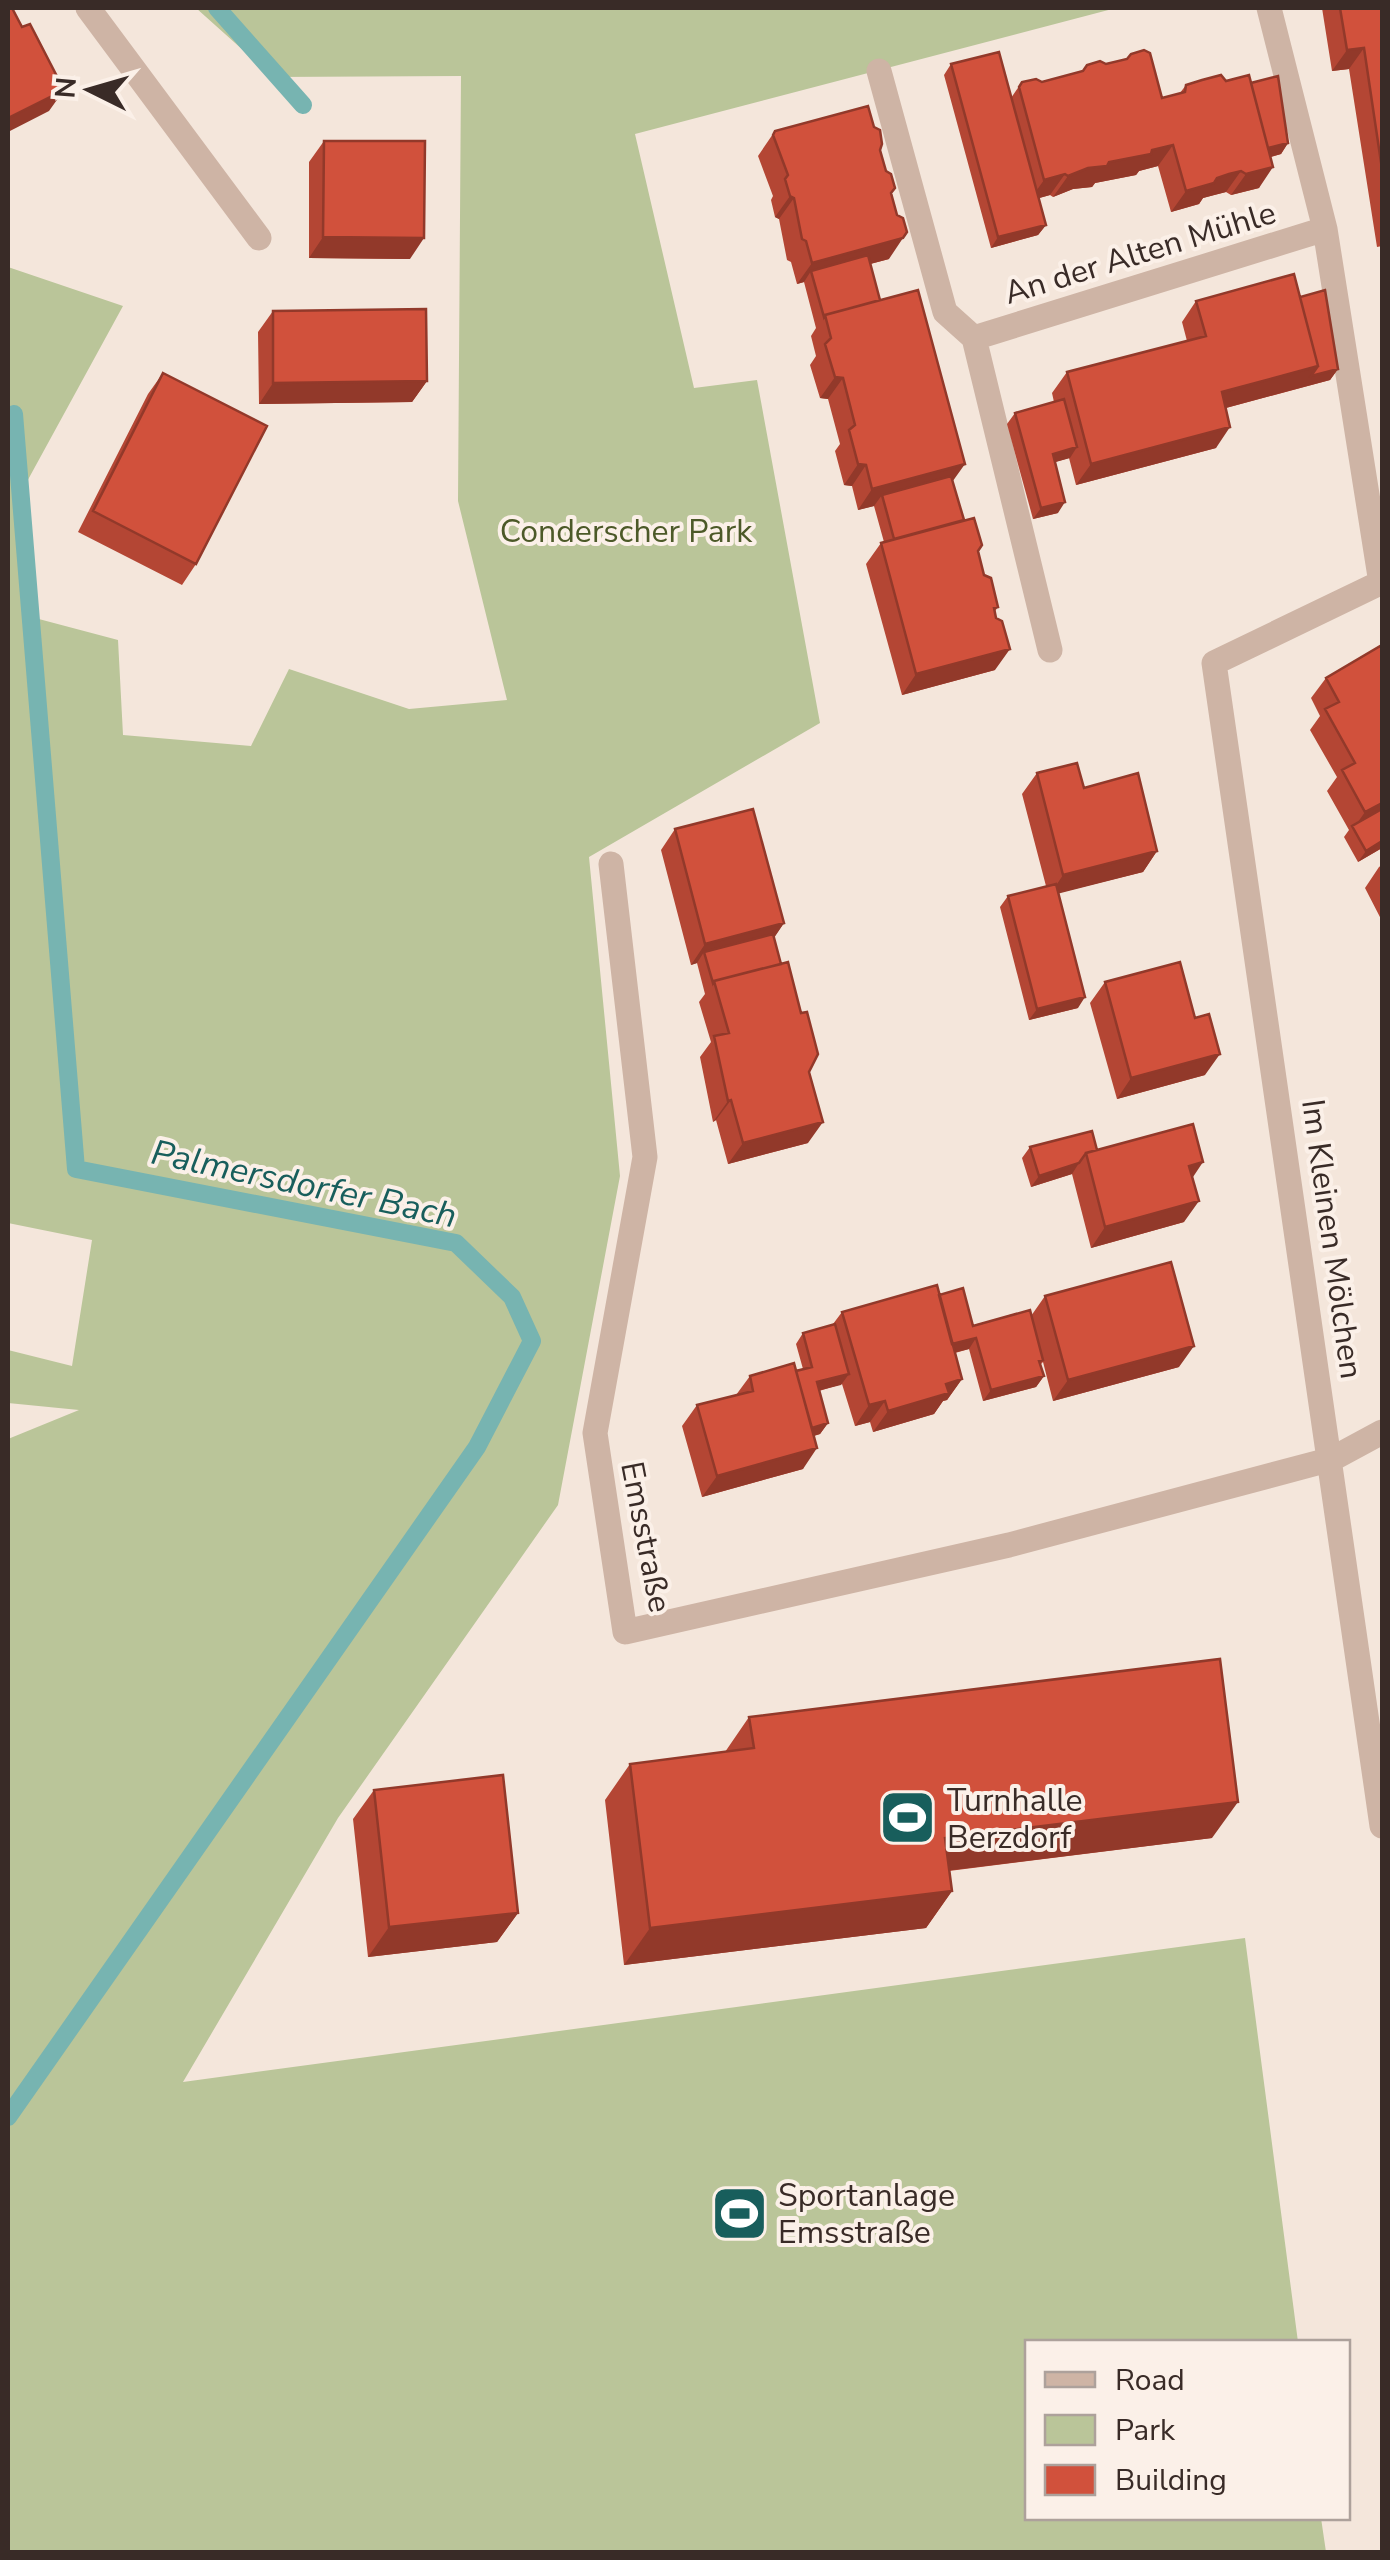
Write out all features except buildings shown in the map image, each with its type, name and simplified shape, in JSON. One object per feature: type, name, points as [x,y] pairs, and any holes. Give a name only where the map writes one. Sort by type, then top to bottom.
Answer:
[{"type":"street","points":[[88,8],[259,238]]},
{"type":"street","name":"An der Alten Mühle","points":[[1214,663],[1382,582],[1325,230],[1269,8]]},
{"type":"street","name":"An der Alten Mühle","points":[[879,71],[945,312],[974,338],[1050,650]]},
{"type":"street","name":"An der Alten Mühle","points":[[974,338],[1325,230]]},
{"type":"street","name":"Im Kleinen Mölchen","points":[[1214,663],[1382,1826]]},
{"type":"street","name":"Emsstraße","points":[[611,864],[645,1157],[594,1433],[625,1632],[1008,1545],[1332,1459],[1382,1432]]},
{"type":"green space","name":"Conderscher Park","points":[[196,8],[1116,8],[635,134],[694,388],[757,380],[820,723],[589,857],[620,1176],[558,1505],[338,1818],[183,2082],[1245,1938],[1298,2340],[1025,2340],[1025,2520],[1321,2520],[1326,2552],[8,2552],[8,1439],[79,1410],[8,1403],[8,1350],[72,1366],[92,1240],[8,1223],[8,267],[123,306],[24,487],[35,618],[118,640],[123,735],[251,746],[289,669],[409,709],[507,700],[458,501],[461,76],[273,77]]},
{"type":"waterway","name":"Palmersdorfer Bach","points":[[217,8],[303,105]]},
{"type":"waterway","name":"Palmersdorfer Bach","points":[[8,2117],[477,1447],[532,1341],[512,1297],[456,1243],[76,1169],[14,414]]},
{"type":"place","name":"Turnhalle Berzdorf","points":[[908,1818]]},
{"type":"place","name":"Sportanlage Emsstraße","points":[[739,2213]]}]
